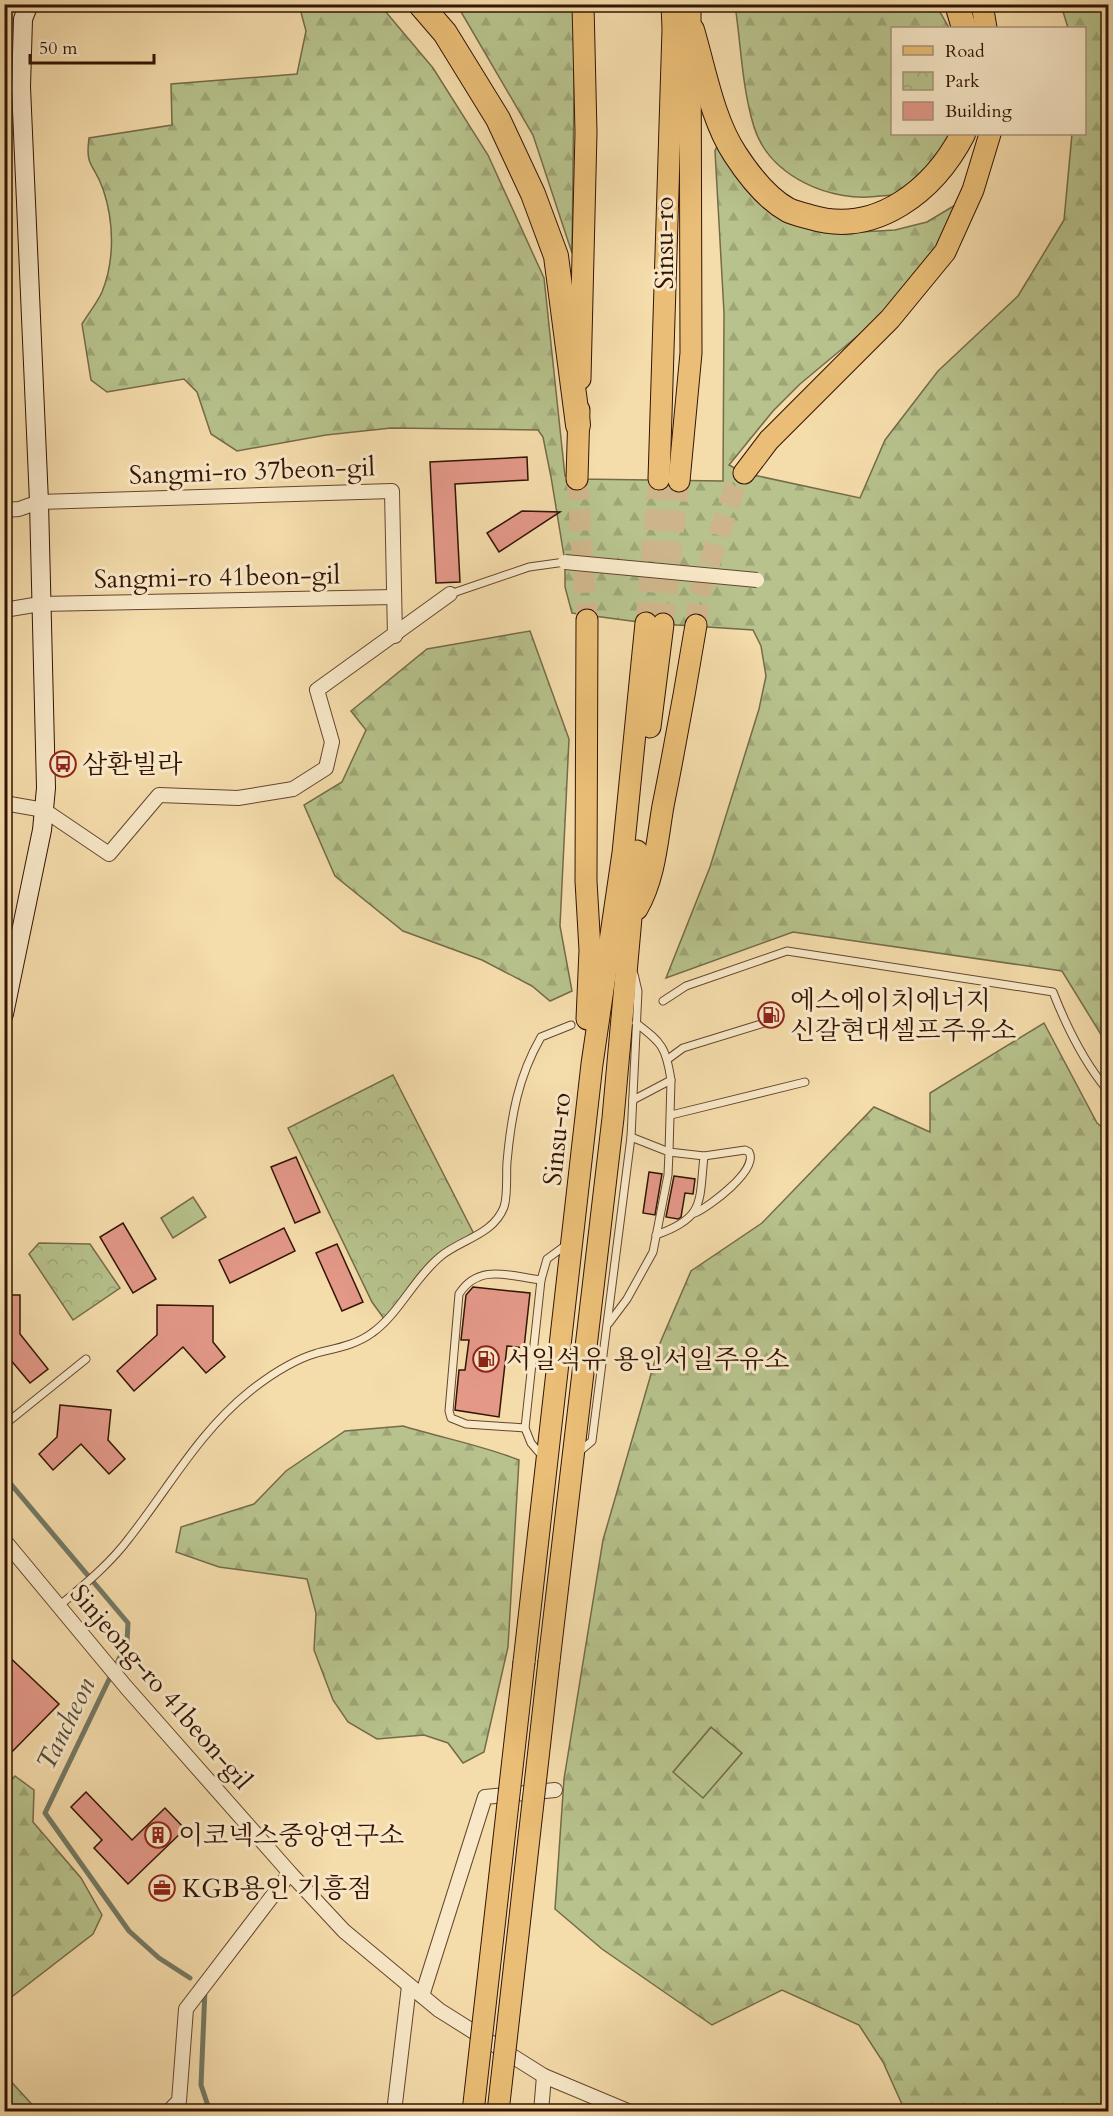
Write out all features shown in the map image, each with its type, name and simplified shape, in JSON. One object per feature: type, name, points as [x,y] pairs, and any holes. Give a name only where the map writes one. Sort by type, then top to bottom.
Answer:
[{"type":"highway","points":[[420,4],[445,33],[498,119],[533,194],[556,256],[578,425]]},
{"type":"highway","points":[[957,4],[964,27]]},
{"type":"highway","points":[[682,29],[734,152],[755,182],[788,210],[827,222],[858,222],[882,215],[906,201],[929,181],[948,161],[962,135]]},
{"type":"main road","points":[[577,479],[586,134],[583,4]]},
{"type":"main road","name":"Sinsu-ro","points":[[672,4],[682,29],[691,353],[669,480],[682,29],[690,4]]},
{"type":"main road","points":[[982,4],[986,27]]},
{"type":"main road","points":[[744,473],[769,440],[890,319],[945,252],[973,190],[990,135]]},
{"type":"main road","points":[[587,620],[586,881],[590,950],[586,1024],[592,1064]]},
{"type":"main road","name":"Sinsu-ro","points":[[472,2112],[592,1064],[655,624],[613,1118],[498,2112]]},
{"type":"main road","points":[[628,932],[646,893],[677,743],[696,625]]},
{"type":"street","points":[[4,1014],[42,830],[46,788],[39,502],[13,86],[23,19],[29,4]]},
{"type":"street","name":"Sangmi-ro 37beon-gil","points":[[39,502],[392,490],[394,636]]},
{"type":"street","points":[[4,510],[19,509],[39,502]]},
{"type":"street","points":[[566,562],[757,580]]},
{"type":"street","points":[[4,803],[44,810],[109,854],[159,795],[238,798],[292,789],[326,768],[332,742],[318,690],[450,594]]},
{"type":"street","name":"Sangmi-ro 41beon-gil","points":[[4,610],[40,604],[394,597]]},
{"type":"street","name":"Sinjeong-ro 41beon-gil","points":[[4,1540],[126,1687],[344,1931],[422,1996],[544,2076],[630,2112]]},
{"type":"street","points":[[422,1996],[485,1797],[555,1790]]},
{"type":"street","points":[[168,2112],[179,2101],[186,2008],[290,1873]]},
{"type":"street","points":[[394,2112],[409,1986]]},
{"type":"street","points":[[541,2112],[544,2076]]},
{"type":"lane","points":[[450,594],[529,567],[566,562]]},
{"type":"lane","points":[[573,1457],[592,1441],[631,1137],[638,991],[628,932]]},
{"type":"lane","points":[[663,1001],[686,986],[788,951],[1053,992],[1065,1023],[1088,1068],[1108,1091]]},
{"type":"lane","points":[[607,1325],[627,1299],[652,1252],[668,1175],[672,1080],[668,1059],[660,1041],[636,1023]]},
{"type":"lane","points":[[668,1059],[683,1048],[764,1023]]},
{"type":"lane","points":[[59,1606],[104,1568],[131,1537],[211,1426],[249,1392],[271,1375],[314,1354],[349,1345],[372,1333],[432,1264],[455,1245],[486,1232],[504,1207],[507,1160],[520,1078],[541,1037],[571,1025]]},
{"type":"lane","points":[[633,1100],[672,1080]]},
{"type":"lane","points":[[671,1115],[805,1083]]},
{"type":"lane","points":[[631,1137],[669,1152],[704,1156],[746,1150],[752,1161],[748,1169],[711,1205],[695,1213],[681,1226],[656,1235]]},
{"type":"lane","points":[[695,1213],[704,1156]]},
{"type":"lane","points":[[548,1464],[531,1443],[525,1428],[541,1280],[547,1259],[573,1240]]},
{"type":"lane","points":[[525,1428],[466,1424],[451,1418],[449,1410],[459,1294],[466,1282],[477,1275],[541,1280]]},
{"type":"lane","points":[[4,1425],[86,1359]]},
{"type":"green space","points":[[299,5],[380,5],[433,68],[488,155],[544,278],[565,476],[577,479],[723,481],[724,313],[715,151],[720,139],[753,187],[860,232],[895,230],[927,222],[957,204],[954,236],[878,319],[800,384],[773,411],[729,465],[744,473],[860,498],[885,440],[938,371],[1018,296],[1064,220],[1072,135],[1086,135],[1086,27],[1068,27],[1061,5],[1108,5],[1108,1046],[1062,971],[793,932],[666,978],[710,867],[759,709],[766,676],[761,646],[753,630],[646,623],[572,613],[565,587],[565,562],[551,477],[543,437],[538,430],[391,428],[326,435],[237,451],[211,434],[197,392],[184,379],[107,392],[91,380],[82,324],[102,292],[109,267],[112,240],[107,201],[89,160],[89,138],[172,125],[171,84],[297,74],[306,31]]},
{"type":"green space","points":[[457,5],[575,5],[572,253],[533,135]]},
{"type":"green space","points":[[735,5],[936,5],[948,27],[891,27],[891,135],[960,135],[903,193],[861,197],[842,195],[805,183],[788,173],[774,160],[762,145],[754,127],[744,82]]},
{"type":"green space","points":[[530,631],[569,739],[560,926],[572,991],[550,1001],[532,986],[482,960],[403,931],[335,876],[304,805],[342,782],[366,730],[351,711],[427,649]]},
{"type":"green space","points":[[1044,1023],[1097,1123],[1108,1132],[1108,2111],[905,2111],[883,2062],[859,2025],[782,1990],[712,2025],[602,1949],[555,1909],[564,1779],[603,1540],[660,1343],[691,1271],[762,1223],[874,1107],[930,1132],[930,1093]],"holes":[[[711,1727],[742,1753],[703,1798],[673,1772]]]},
{"type":"green space","points":[[393,1075],[475,1236],[432,1264],[385,1320],[372,1302],[288,1128]]},
{"type":"green space","points":[[193,1197],[206,1217],[173,1238],[161,1218]]},
{"type":"green space","points":[[39,1243],[90,1244],[120,1288],[73,1320],[29,1254]]},
{"type":"green space","points":[[403,1426],[519,1460],[508,1647],[484,1752],[463,1763],[448,1743],[424,1735],[377,1739],[348,1722],[333,1700],[314,1650],[316,1613],[307,1579],[219,1567],[176,1552],[181,1527],[254,1504],[286,1471],[345,1431]]},
{"type":"green space","points":[[711,1727],[742,1753],[703,1799],[672,1773]]},
{"type":"green space","points":[[15,1776],[34,1790],[33,1822],[81,1878],[102,1915],[93,1934],[5,2002],[4,1788]]},
{"type":"green space","points":[[5,2075],[38,2111],[5,2111]]},
{"type":"building","points":[[527,457],[528,480],[455,484],[460,582],[436,583],[430,462]]},
{"type":"building","points":[[522,511],[560,512],[499,552],[487,533]]},
{"type":"building","points":[[296,1157],[320,1212],[295,1223],[271,1167]]},
{"type":"building","points":[[649,1172],[662,1174],[655,1215],[643,1213]]},
{"type":"building","points":[[674,1176],[695,1179],[693,1194],[685,1193],[681,1217],[678,1219],[666,1217]]},
{"type":"building","points":[[123,1223],[156,1279],[133,1293],[100,1237]]},
{"type":"building","points":[[284,1228],[295,1251],[230,1283],[219,1260]]},
{"type":"building","points":[[337,1244],[363,1302],[342,1311],[316,1253]]},
{"type":"building","name":"서일석유 용인서일주유소","points":[[473,1287],[530,1293],[524,1348],[507,1346],[499,1417],[455,1410],[459,1370],[465,1370],[469,1340],[461,1340],[466,1295]]},
{"type":"building","points":[[4,1295],[20,1295],[20,1334],[48,1369],[30,1383],[4,1352]]},
{"type":"building","points":[[157,1305],[213,1306],[213,1342],[225,1357],[206,1373],[183,1347],[134,1391],[117,1371],[157,1335]]},
{"type":"building","points":[[60,1405],[111,1410],[108,1440],[125,1459],[109,1474],[81,1444],[53,1470],[39,1454],[57,1437]]},
{"type":"building","points":[[4,1652],[59,1704],[4,1760]]},
{"type":"building","name":"이코넥스중앙연구소","points":[[86,1792],[132,1840],[165,1808],[185,1829],[128,1884],[94,1848],[102,1840],[71,1807]]},
{"type":"waterway","name":"Tancheon","points":[[4,1476],[128,1623],[127,1642],[45,1813],[129,1931],[159,1958],[190,1978]]},
{"type":"waterway","name":"Tancheon","points":[[205,1989],[201,2085],[210,2112]]},
{"type":"tunnel","points":[[696,625],[699,595],[735,486],[744,473]]},
{"type":"tunnel","points":[[577,479],[587,620]]},
{"type":"tunnel","points":[[646,623],[659,479]]},
{"type":"tunnel","points":[[663,624],[679,481]]},
{"type":"place","name":"삼환빌라","points":[[63,764]]},
{"type":"place","name":"에스에이치에너지 신갈현대셀프주유소","points":[[771,1015]]},
{"type":"place","name":"서일석유 용인서일주유소","points":[[486,1359]]},
{"type":"place","name":"이코넥스중앙연구소","points":[[158,1835]]},
{"type":"place","name":"KGB용인 기흥점","points":[[162,1888]]}]
